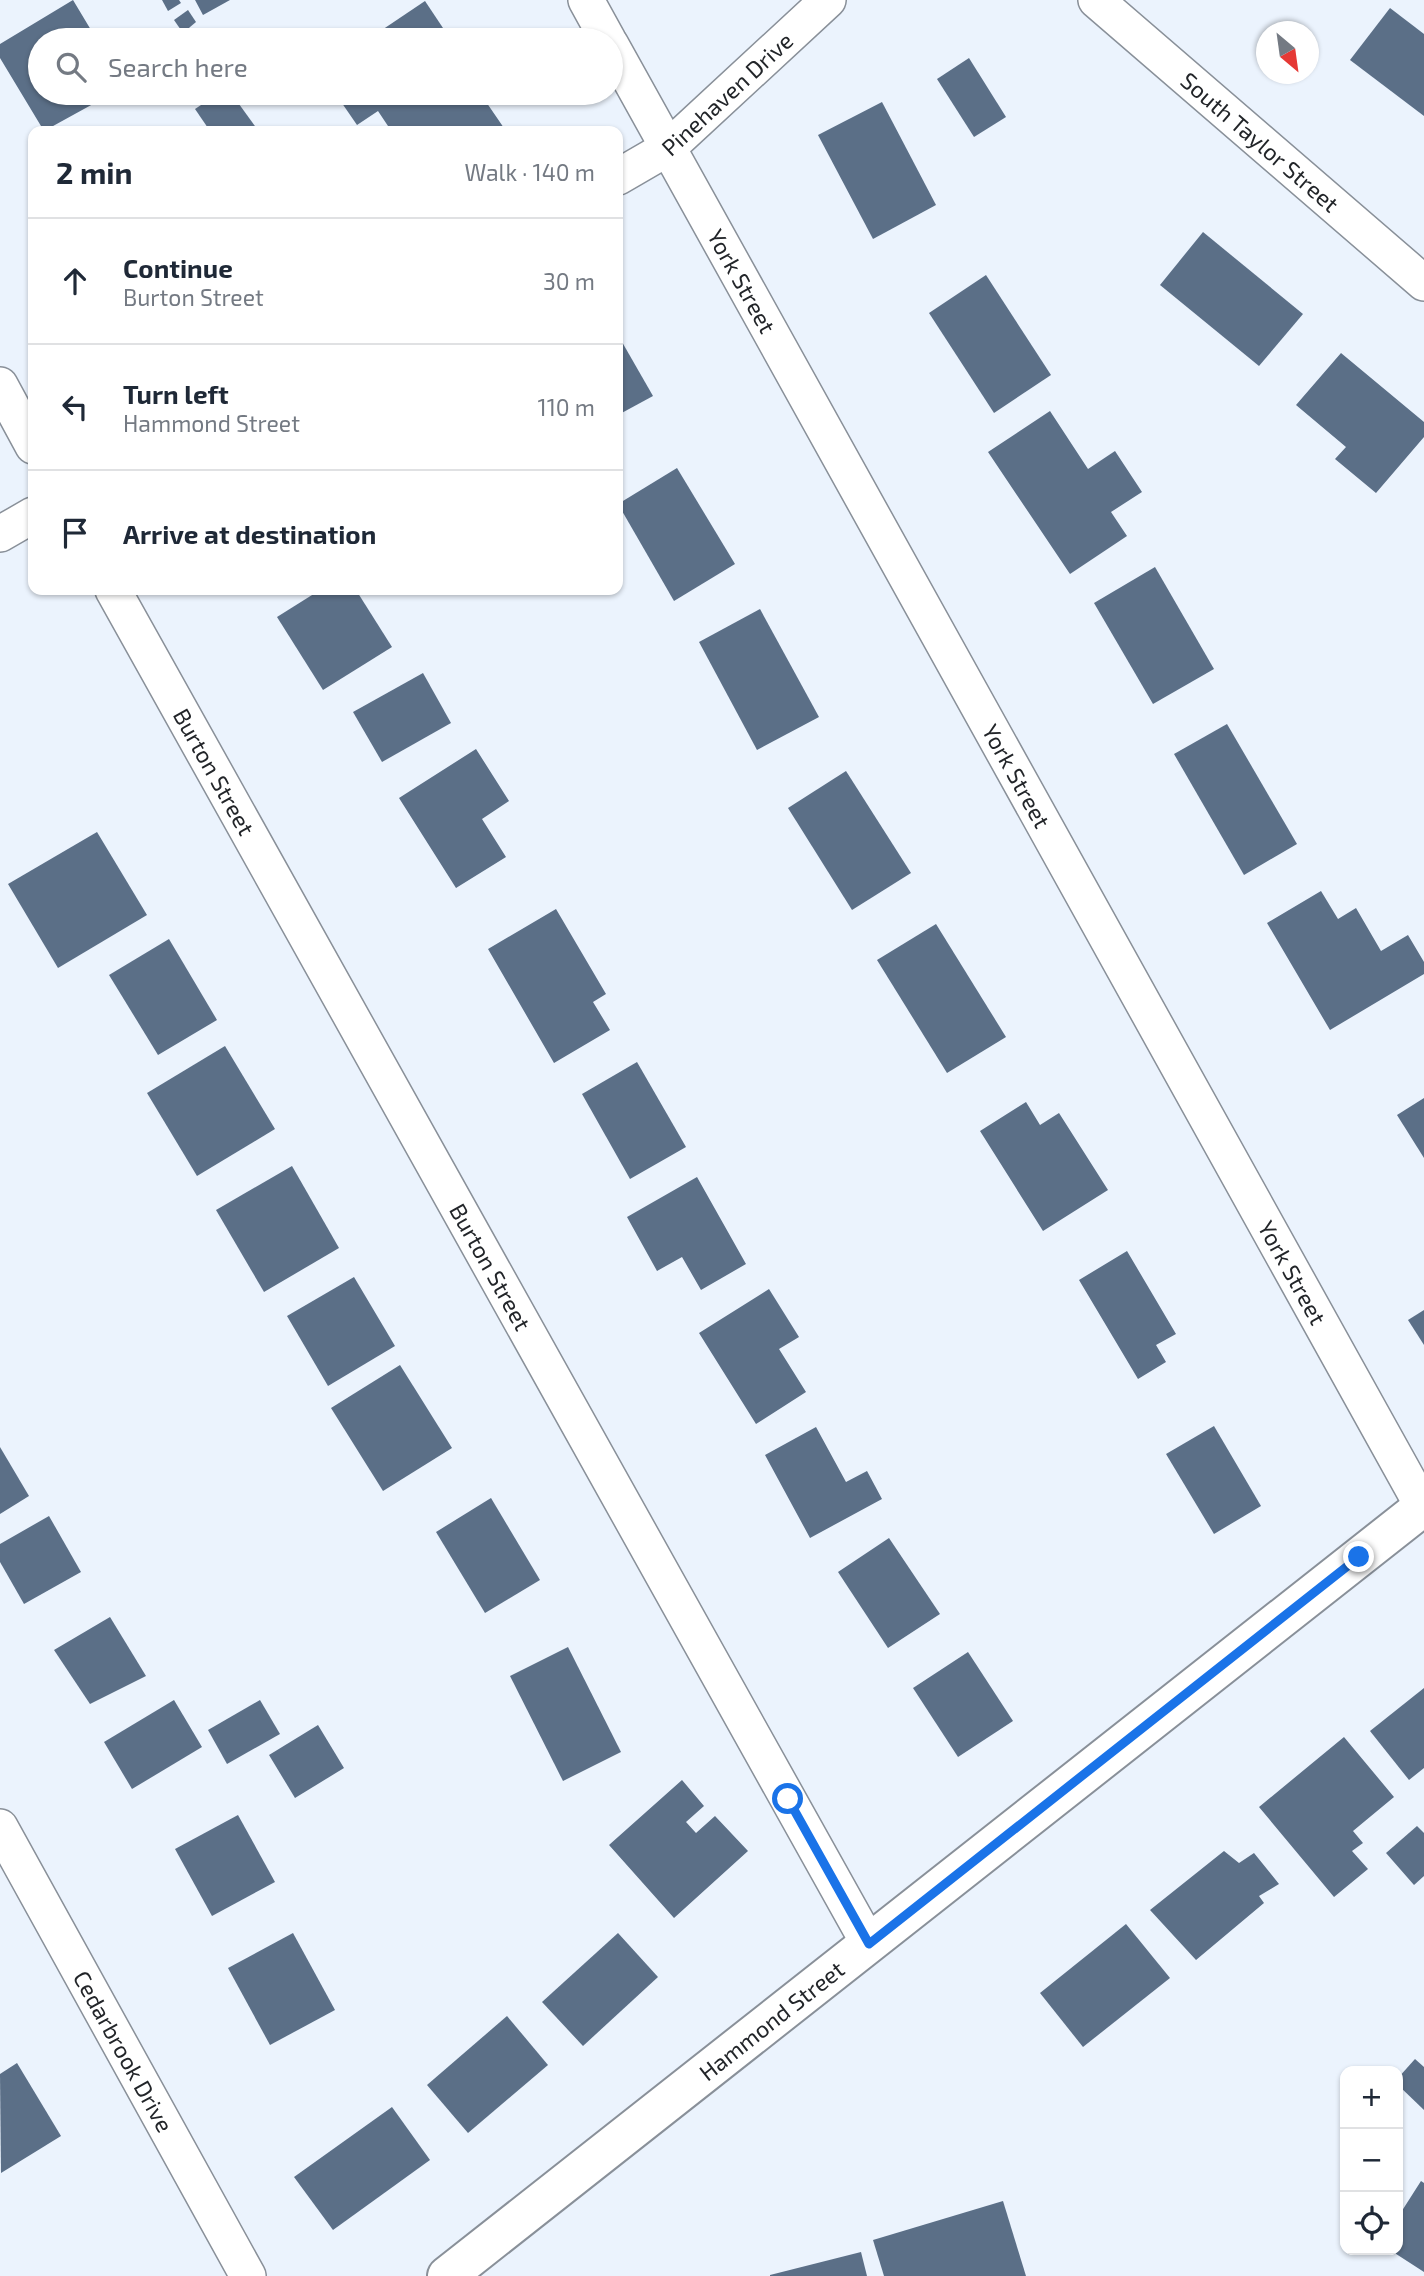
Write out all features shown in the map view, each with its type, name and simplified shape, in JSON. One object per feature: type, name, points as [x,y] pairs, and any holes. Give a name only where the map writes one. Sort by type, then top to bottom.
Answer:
[{"type":"street","points":[[586,0],[601,28]]},
{"type":"street","name":"Pinehaven Drive","points":[[623,174],[668,148],[828,0]]},
{"type":"street","name":"South Taylor Street","points":[[1096,0],[1424,283]]},
{"type":"street","name":"York Street","points":[[623,67],[1423,1506]]},
{"type":"street","points":[[0,385],[28,437]]},
{"type":"street","points":[[0,534],[28,519]]},
{"type":"street","name":"Burton Street","points":[[116,595],[869,1944]]},
{"type":"street","name":"Hammond Street","points":[[447,2276],[1423,1506]]},
{"type":"street","name":"Cedarbrook Drive","points":[[0,1827],[248,2276]]},
{"type":"building","points":[[73,0],[90,28],[28,28],[28,104],[0,58],[0,44]]},
{"type":"building","points":[[162,0],[179,0],[181,3],[168,11]]},
{"type":"building","points":[[195,0],[230,0],[203,15]]},
{"type":"building","points":[[425,1],[443,28],[385,28]]},
{"type":"building","points":[[1390,8],[1424,34],[1424,116],[1350,60]]},
{"type":"building","points":[[188,10],[196,22],[189,28],[180,28],[174,20]]},
{"type":"building","points":[[969,58],[1006,117],[974,137],[937,79]]},
{"type":"building","points":[[882,102],[936,205],[873,239],[818,135]]},
{"type":"building","points":[[28,105],[91,105],[53,126],[41,126]]},
{"type":"building","points":[[201,105],[240,105],[255,126],[207,126],[195,109]]},
{"type":"building","points":[[343,105],[488,105],[503,126],[388,126],[378,111],[357,125]]},
{"type":"building","points":[[1203,232],[1303,314],[1259,366],[1160,285]]},
{"type":"building","points":[[986,275],[1051,375],[994,413],[929,313]]},
{"type":"building","points":[[623,344],[653,396],[623,412]]},
{"type":"building","points":[[1341,353],[1424,422],[1424,437],[1376,493],[1335,459],[1346,447],[1296,405]]},
{"type":"building","points":[[1050,411],[1088,469],[1115,451],[1142,492],[1111,512],[1127,536],[1070,574],[988,452]]},
{"type":"building","points":[[677,468],[735,564],[674,601],[623,513],[623,501]]},
{"type":"building","points":[[1155,567],[1214,669],[1153,704],[1094,603]]},
{"type":"building","points":[[312,595],[359,595],[392,647],[323,690],[277,617]]},
{"type":"building","points":[[760,609],[819,717],[757,750],[699,642]]},
{"type":"building","points":[[423,673],[451,723],[382,762],[353,712]]},
{"type":"building","points":[[1227,724],[1297,844],[1244,875],[1174,754]]},
{"type":"building","points":[[476,749],[509,801],[482,819],[506,857],[456,888],[399,798]]},
{"type":"building","points":[[846,771],[911,873],[852,910],[788,808]]},
{"type":"building","points":[[97,832],[147,915],[58,968],[8,884]]},
{"type":"building","points":[[1321,891],[1338,919],[1356,908],[1381,951],[1408,935],[1424,962],[1424,974],[1330,1030],[1267,923]]},
{"type":"building","points":[[556,909],[606,994],[593,1002],[610,1030],[554,1063],[488,949]]},
{"type":"building","points":[[936,924],[1006,1037],[947,1073],[877,960]]},
{"type":"building","points":[[169,939],[217,1020],[158,1055],[109,975]]},
{"type":"building","points":[[225,1046],[275,1129],[197,1176],[147,1093]]},
{"type":"building","points":[[637,1062],[686,1147],[630,1179],[582,1094]]},
{"type":"building","points":[[1424,1098],[1424,1158],[1397,1115]]},
{"type":"building","points":[[1026,1102],[1040,1125],[1059,1113],[1108,1190],[1043,1231],[980,1131]]},
{"type":"building","points":[[292,1166],[339,1248],[264,1292],[216,1210]]},
{"type":"building","points":[[697,1177],[746,1264],[701,1290],[682,1257],[657,1271],[627,1217]]},
{"type":"building","points":[[1127,1251],[1176,1334],[1156,1345],[1166,1362],[1138,1379],[1079,1280]]},
{"type":"building","points":[[354,1277],[395,1346],[328,1386],[287,1316]]},
{"type":"building","points":[[769,1289],[799,1337],[779,1349],[806,1392],[756,1424],[699,1333]]},
{"type":"building","points":[[1424,1310],[1424,1345],[1408,1320]]},
{"type":"building","points":[[400,1365],[452,1448],[383,1491],[331,1408]]},
{"type":"building","points":[[1214,1426],[1261,1506],[1214,1534],[1166,1454]]},
{"type":"building","points":[[816,1427],[846,1482],[867,1471],[882,1499],[810,1538],[765,1455]]},
{"type":"building","points":[[0,1447],[29,1496],[0,1514]]},
{"type":"building","points":[[491,1498],[540,1580],[485,1613],[436,1532]]},
{"type":"building","points":[[49,1516],[81,1572],[24,1604],[0,1562],[0,1544]]},
{"type":"building","points":[[889,1538],[940,1614],[888,1648],[838,1572]]},
{"type":"building","points":[[110,1617],[146,1676],[90,1704],[54,1650]]},
{"type":"building","points":[[568,1647],[621,1752],[563,1781],[510,1676]]},
{"type":"building","points":[[968,1652],[1013,1721],[958,1757],[913,1688]]},
{"type":"building","points":[[1424,1688],[1424,1768],[1409,1780],[1370,1731]]},
{"type":"building","points":[[174,1700],[202,1747],[132,1789],[104,1742]]},
{"type":"building","points":[[260,1700],[280,1734],[227,1764],[208,1730]]},
{"type":"building","points":[[318,1725],[344,1768],[295,1798],[269,1755]]},
{"type":"building","points":[[1344,1737],[1394,1797],[1353,1831],[1363,1843],[1352,1851],[1368,1869],[1334,1897],[1259,1807]]},
{"type":"building","points":[[682,1780],[704,1806],[686,1822],[696,1833],[715,1816],[748,1851],[674,1918],[609,1845]]},
{"type":"building","points":[[238,1815],[275,1882],[212,1916],[175,1849]]},
{"type":"building","points":[[1417,1826],[1424,1833],[1424,1876],[1414,1885],[1386,1853]]},
{"type":"building","points":[[1224,1851],[1239,1863],[1254,1853],[1279,1884],[1259,1896],[1264,1903],[1196,1960],[1150,1910]]},
{"type":"building","points":[[1126,1924],[1170,1978],[1083,2047],[1040,1993]]},
{"type":"building","points":[[293,1933],[335,2010],[270,2045],[228,1968]]},
{"type":"building","points":[[618,1933],[658,1977],[583,2046],[542,2002]]},
{"type":"building","points":[[507,2016],[548,2065],[468,2133],[427,2085]]},
{"type":"building","points":[[1415,2059],[1424,2067],[1424,2110],[1403,2090],[1403,2072]]},
{"type":"building","points":[[17,2063],[61,2136],[1,2173],[0,2074]]},
{"type":"building","points":[[392,2107],[430,2160],[333,2230],[294,2177]]},
{"type":"building","points":[[1421,2181],[1424,2183],[1424,2272],[1398,2255],[1403,2255],[1403,2209]]},
{"type":"building","points":[[1003,2201],[1026,2276],[884,2276],[873,2240]]},
{"type":"building","points":[[861,2252],[867,2276],[770,2276],[770,2275]]},
{"type":"route","points":[[788,1799],[869,1944],[1359,1557]]}]
